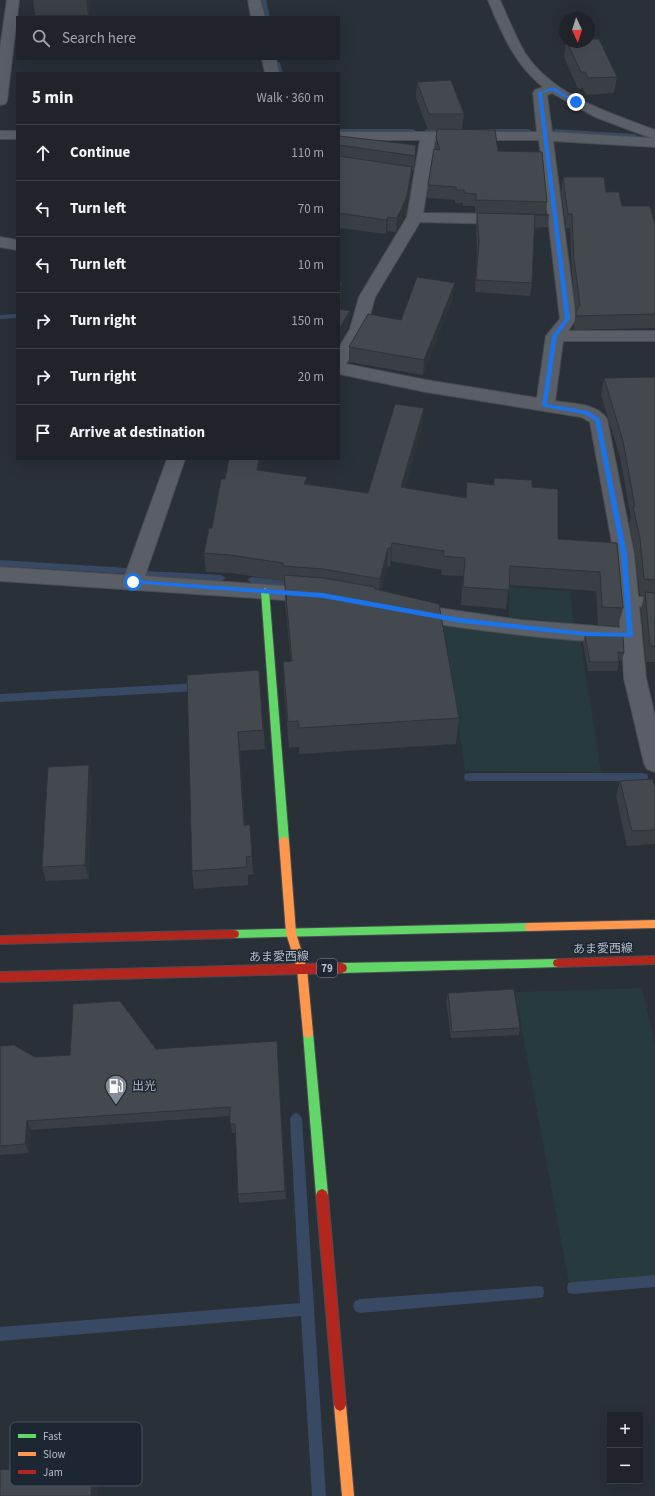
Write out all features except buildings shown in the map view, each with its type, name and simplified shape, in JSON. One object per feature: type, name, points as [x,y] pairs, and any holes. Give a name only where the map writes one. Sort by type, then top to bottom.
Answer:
[{"type":"main road","points":[[265,591],[291,933],[302,969],[348,1496]]},
{"type":"main road","name":"あま愛西線","points":[[0,940],[655,924]]},
{"type":"main road","name":"あま愛西線","points":[[0,976],[655,960]]},
{"type":"street","points":[[0,101],[13,0]]},
{"type":"street","points":[[254,0],[258,16]]},
{"type":"street","points":[[494,0],[520,56],[540,78],[576,102],[655,136]]},
{"type":"street","points":[[269,60],[272,72]]},
{"type":"street","points":[[545,406],[555,336],[568,319],[548,220],[545,136],[540,93],[553,88]]},
{"type":"street","points":[[0,135],[16,135]]},
{"type":"street","points":[[340,136],[545,136],[655,143]]},
{"type":"street","points":[[340,360],[358,329],[367,297],[415,217],[414,176],[428,136]]},
{"type":"street","points":[[415,217],[524,220]]},
{"type":"street","points":[[0,242],[16,245]]},
{"type":"street","points":[[555,336],[655,336]]},
{"type":"street","points":[[340,368],[426,386],[586,412],[598,419],[624,554],[635,678],[655,763]]},
{"type":"street","points":[[133,582],[176,460]]},
{"type":"street","points":[[0,574],[265,591],[331,597]]},
{"type":"street","points":[[392,608],[461,621],[586,634],[631,636]]},
{"type":"lane","points":[[628,601],[655,603]]},
{"type":"green space","points":[[509,587],[570,591],[574,623],[509,617]]},
{"type":"green space","points":[[443,625],[580,638],[601,772],[465,771]]},
{"type":"green space","points":[[642,988],[655,1043],[655,1276],[569,1283],[515,992]]},
{"type":"waterway","points":[[263,0],[267,16]]},
{"type":"waterway","points":[[277,63],[280,72]]},
{"type":"waterway","points":[[340,131],[413,131]]},
{"type":"waterway","points":[[427,131],[449,131]]},
{"type":"waterway","points":[[483,131],[529,131]]},
{"type":"waterway","points":[[555,131],[635,136]]},
{"type":"waterway","points":[[0,317],[16,316]]},
{"type":"waterway","points":[[0,563],[128,571]]},
{"type":"waterway","points":[[147,574],[221,578]]},
{"type":"waterway","points":[[252,580],[296,585]]},
{"type":"waterway","points":[[0,698],[199,687]]},
{"type":"waterway","points":[[469,777],[643,777]]},
{"type":"waterway","points":[[296,1119],[307,1309]]},
{"type":"waterway","points":[[573,1288],[655,1281]]},
{"type":"waterway","points":[[360,1306],[538,1292]]},
{"type":"waterway","points":[[0,1334],[307,1309]]},
{"type":"waterway","points":[[307,1309],[319,1496]]},
{"type":"traffic: fast","points":[[265,591],[284,841]]},
{"type":"traffic: fast","points":[[234,934],[529,927]]},
{"type":"traffic: fast","points":[[342,968],[558,963]]},
{"type":"traffic: fast","points":[[308,1033],[322,1195]]},
{"type":"traffic: slow","points":[[284,841],[291,933],[302,969],[308,1033]]},
{"type":"traffic: slow","points":[[529,927],[655,924]]},
{"type":"traffic: slow","points":[[340,1405],[348,1496]]},
{"type":"traffic: jam","points":[[0,940],[234,934]]},
{"type":"traffic: jam","points":[[558,963],[655,960]]},
{"type":"traffic: jam","points":[[0,977],[342,968]]},
{"type":"traffic: jam","points":[[322,1195],[340,1405]]},
{"type":"place","name":"出光","points":[[116,1106]]},
{"type":"route","points":[[133,582],[323,596],[461,621],[586,634],[631,636],[624,554],[598,419],[586,412],[545,406],[555,336],[568,319],[540,93],[553,88],[576,102]]}]
